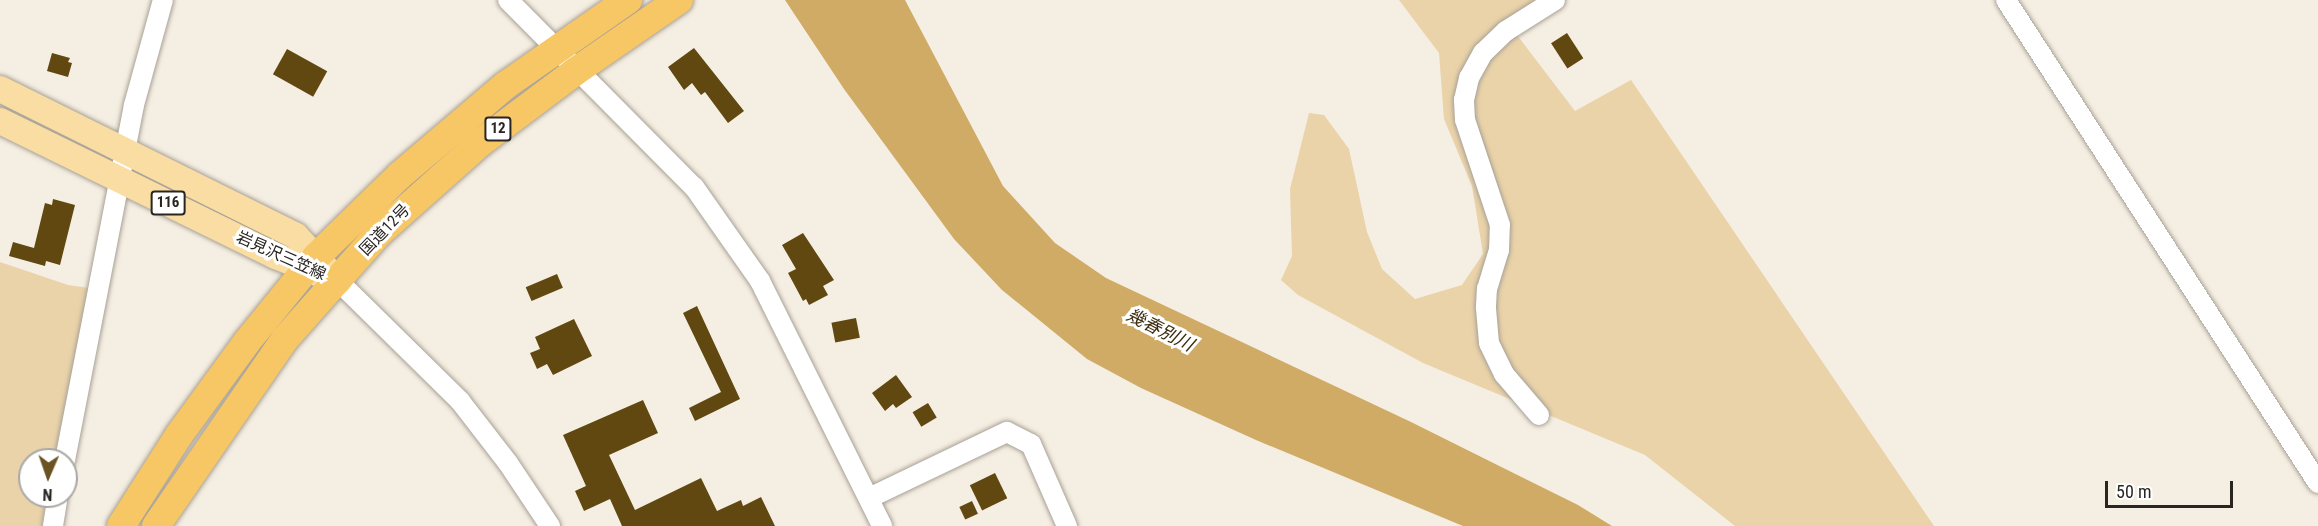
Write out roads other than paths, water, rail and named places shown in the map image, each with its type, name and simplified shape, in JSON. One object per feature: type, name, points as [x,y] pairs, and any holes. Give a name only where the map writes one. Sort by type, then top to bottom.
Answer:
[{"type":"highway","name":"国道12号","points":[[121,526],[179,435],[246,343],[311,263],[399,176],[506,85],[628,0]]},
{"type":"highway","name":"国道12号","points":[[156,526],[285,339],[379,233],[424,190],[480,143],[576,71],[679,0]]},
{"type":"main road","name":"岩見沢三笠線","points":[[0,89],[296,236],[311,263]]},
{"type":"main road","name":"岩見沢三笠線","points":[[0,122],[120,179],[311,263],[338,281]]},
{"type":"street","points":[[67,448],[134,105],[163,0]]},
{"type":"street","points":[[508,0],[693,187],[760,281],[882,526]]},
{"type":"street","points":[[1539,415],[1504,374],[1490,343],[1486,306],[1498,250],[1500,225],[1465,120],[1464,100],[1469,78],[1483,53],[1506,31],[1555,0]]},
{"type":"street","points":[[2006,0],[2318,483]]},
{"type":"street","points":[[338,281],[460,401],[508,463],[550,526]]},
{"type":"street","points":[[868,498],[1007,432],[1031,444],[1067,526]]},
{"type":"street","points":[[52,526],[56,508]]},
{"type":"water","name":"幾春別川","points":[[785,0],[905,0],[1003,186],[1055,243],[1106,278],[1411,422],[1578,505],[1612,526],[1463,526],[1256,440],[1141,388],[1087,359],[1002,290],[954,239],[844,89]]}]
